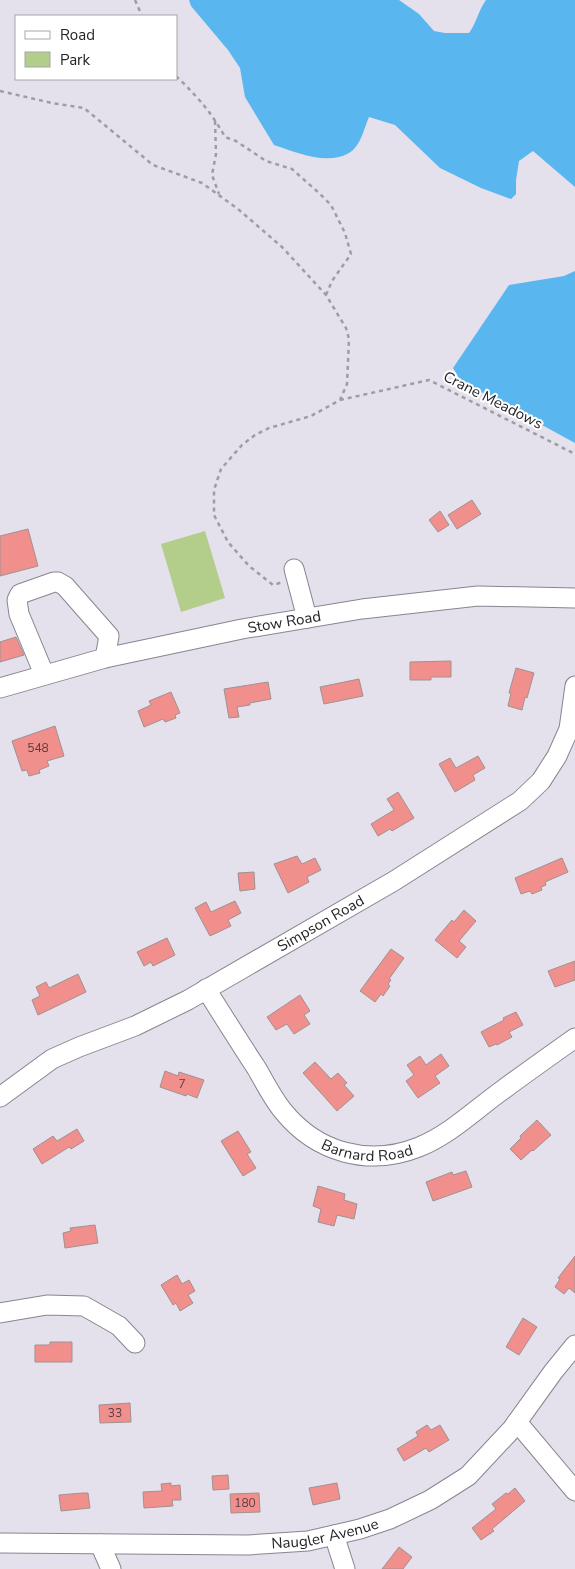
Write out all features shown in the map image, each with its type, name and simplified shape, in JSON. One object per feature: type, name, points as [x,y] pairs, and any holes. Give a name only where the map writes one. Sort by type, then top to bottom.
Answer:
[{"type":"street","points":[[296,574],[307,618]]},
{"type":"street","points":[[44,674],[16,600],[20,594],[54,582],[65,586],[109,636],[119,638],[139,651]]},
{"type":"street","name":"Stow Road","points":[[0,688],[105,658],[242,629],[389,605],[458,597],[575,598]]},
{"type":"street","points":[[105,658],[109,636]]},
{"type":"street","name":"Simpson Road","points":[[0,1097],[52,1059],[162,1014],[206,989],[394,881],[520,801],[541,781],[557,756],[570,729],[575,686]]},
{"type":"street","name":"Barnard Road","points":[[206,989],[282,1111],[303,1132],[324,1145],[344,1153],[366,1157],[390,1155],[420,1147],[450,1130],[503,1089],[575,1038]]},
{"type":"street","points":[[0,1313],[47,1305],[84,1306],[119,1326],[135,1343]]},
{"type":"street","name":"Naugler Avenue","points":[[0,1543],[248,1545],[308,1541],[360,1529],[390,1519],[430,1500],[468,1476],[512,1430],[553,1372],[575,1345]]},
{"type":"street","points":[[518,1422],[575,1491]]},
{"type":"street","points":[[334,1535],[345,1569]]},
{"type":"street","points":[[100,1544],[111,1569]]},
{"type":"path","points":[[135,0],[142,15]]},
{"type":"path","points":[[178,78],[195,94],[214,118],[225,137],[236,141],[266,161],[292,169],[331,205],[345,233],[351,254],[332,281],[326,295]]},
{"type":"path","points":[[0,91],[84,108],[153,165],[202,182],[238,209],[282,247],[326,295],[346,328],[348,339],[347,384],[340,400]]},
{"type":"path","points":[[214,118],[216,154],[212,175],[220,195]]},
{"type":"path","name":"Crane Meadows","points":[[296,574],[273,585],[249,566],[228,542],[214,515],[214,490],[221,469],[242,445],[255,435],[269,428],[311,416],[340,400],[429,380],[575,454]]},
{"type":"green space","points":[[205,531],[225,598],[181,612],[161,544]]},
{"type":"water","points":[[189,0],[399,0],[419,14],[434,31],[469,33],[486,0],[575,0],[575,187],[533,151],[519,161],[516,194],[511,199],[481,188],[440,168],[395,125],[369,117],[356,146],[349,153],[340,157],[321,158],[274,145],[245,97],[240,68],[228,50],[191,6]]},
{"type":"water","points":[[575,271],[575,443],[461,381],[453,368],[509,285],[564,276]]},
{"type":"building","points":[[472,500],[481,514],[457,529],[448,515]]},
{"type":"building","points":[[440,511],[449,525],[438,532],[429,520]]},
{"type":"building","points":[[28,529],[38,566],[0,576],[0,536]]},
{"type":"building","points":[[16,637],[24,655],[0,662],[0,642]]},
{"type":"building","points":[[451,661],[451,677],[431,677],[431,680],[410,680],[410,662]]},
{"type":"building","points":[[516,668],[534,673],[522,710],[508,706],[511,693],[509,693]]},
{"type":"building","points":[[359,679],[363,696],[324,704],[320,687]]},
{"type":"building","points":[[268,682],[271,699],[237,707],[239,717],[229,718],[224,689]]},
{"type":"building","points":[[171,692],[180,713],[175,715],[176,718],[165,722],[163,719],[144,727],[138,711],[151,705],[149,701]]},
{"type":"building","points":[[55,726],[64,756],[47,761],[49,766],[39,770],[40,773],[29,776],[27,770],[22,771],[12,741]]},
{"type":"building","points":[[478,756],[485,768],[473,775],[475,780],[455,792],[439,764],[450,758],[456,768]]},
{"type":"building","points":[[398,792],[414,818],[392,831],[390,829],[378,836],[371,824],[394,810],[387,799]]},
{"type":"building","points":[[297,856],[302,864],[315,858],[321,870],[307,877],[309,882],[288,893],[274,864]]},
{"type":"building","points":[[562,858],[568,872],[545,882],[546,885],[541,887],[542,890],[532,894],[530,891],[521,894],[515,878]]},
{"type":"building","points":[[254,872],[255,889],[240,891],[238,873]]},
{"type":"building","points":[[235,901],[241,913],[228,920],[231,926],[210,936],[195,908],[206,902],[211,912]]},
{"type":"building","points":[[464,910],[476,921],[459,941],[466,947],[457,958],[435,940],[452,920],[454,922]]},
{"type":"building","points":[[167,938],[175,955],[153,966],[151,962],[144,966],[137,952]]},
{"type":"building","points":[[391,949],[404,958],[389,979],[391,980],[388,984],[390,986],[383,996],[381,994],[375,1002],[360,991]]},
{"type":"building","points":[[575,961],[575,980],[555,987],[548,971]]},
{"type":"building","points":[[78,974],[86,992],[38,1015],[32,1000],[40,996],[36,987],[46,982],[49,988]]},
{"type":"building","points":[[300,995],[310,1011],[304,1015],[310,1024],[294,1034],[287,1024],[276,1030],[267,1017]]},
{"type":"building","points":[[516,1012],[523,1025],[509,1032],[512,1037],[489,1047],[481,1032]]},
{"type":"building","points":[[441,1054],[449,1066],[435,1076],[440,1083],[418,1098],[406,1081],[414,1075],[407,1065],[420,1056],[426,1065]]},
{"type":"building","points":[[315,1062],[331,1079],[338,1073],[347,1083],[344,1085],[354,1096],[337,1111],[303,1073]]},
{"type":"building","points":[[165,1071],[178,1076],[179,1072],[204,1080],[197,1098],[160,1087]]},
{"type":"building","points":[[537,1120],[551,1135],[521,1160],[510,1149],[521,1138],[520,1136]]},
{"type":"building","points":[[77,1129],[84,1141],[71,1149],[69,1147],[42,1164],[33,1149],[53,1136],[57,1141]]},
{"type":"building","points":[[238,1131],[251,1152],[247,1154],[256,1168],[243,1176],[221,1141]]},
{"type":"building","points":[[466,1171],[472,1187],[433,1201],[426,1182],[452,1172],[453,1175]]},
{"type":"building","points":[[318,1186],[345,1194],[344,1200],[357,1204],[354,1219],[337,1215],[334,1226],[318,1222],[321,1209],[313,1206]]},
{"type":"building","points":[[95,1225],[98,1243],[65,1248],[63,1233],[71,1231],[70,1228]]},
{"type":"building","points":[[575,1256],[575,1293],[569,1288],[564,1294],[555,1287],[560,1279],[558,1278]]},
{"type":"building","points":[[177,1275],[182,1284],[189,1280],[195,1291],[188,1295],[193,1303],[180,1311],[176,1303],[173,1305],[161,1285]]},
{"type":"building","points":[[523,1318],[537,1327],[519,1355],[506,1347]]},
{"type":"building","points":[[50,1342],[72,1342],[72,1362],[35,1362],[35,1345],[50,1345]]},
{"type":"building","points":[[130,1403],[131,1422],[100,1423],[99,1405]]},
{"type":"building","points":[[427,1425],[431,1430],[440,1425],[449,1440],[429,1452],[426,1448],[404,1461],[397,1449],[418,1436],[416,1432]]},
{"type":"building","points":[[228,1475],[229,1489],[213,1490],[212,1476]]},
{"type":"building","points":[[171,1483],[171,1486],[180,1485],[181,1500],[172,1500],[173,1506],[144,1508],[143,1492],[162,1491],[161,1484]]},
{"type":"building","points":[[337,1483],[340,1499],[313,1505],[309,1488]]},
{"type":"building","points":[[515,1488],[525,1501],[492,1529],[494,1531],[481,1540],[472,1528],[496,1509],[492,1504]]},
{"type":"building","points":[[88,1493],[90,1508],[61,1511],[59,1495]]},
{"type":"building","points":[[259,1493],[260,1512],[231,1513],[230,1494]]},
{"type":"building","points":[[399,1547],[412,1557],[403,1569],[382,1569]]}]
